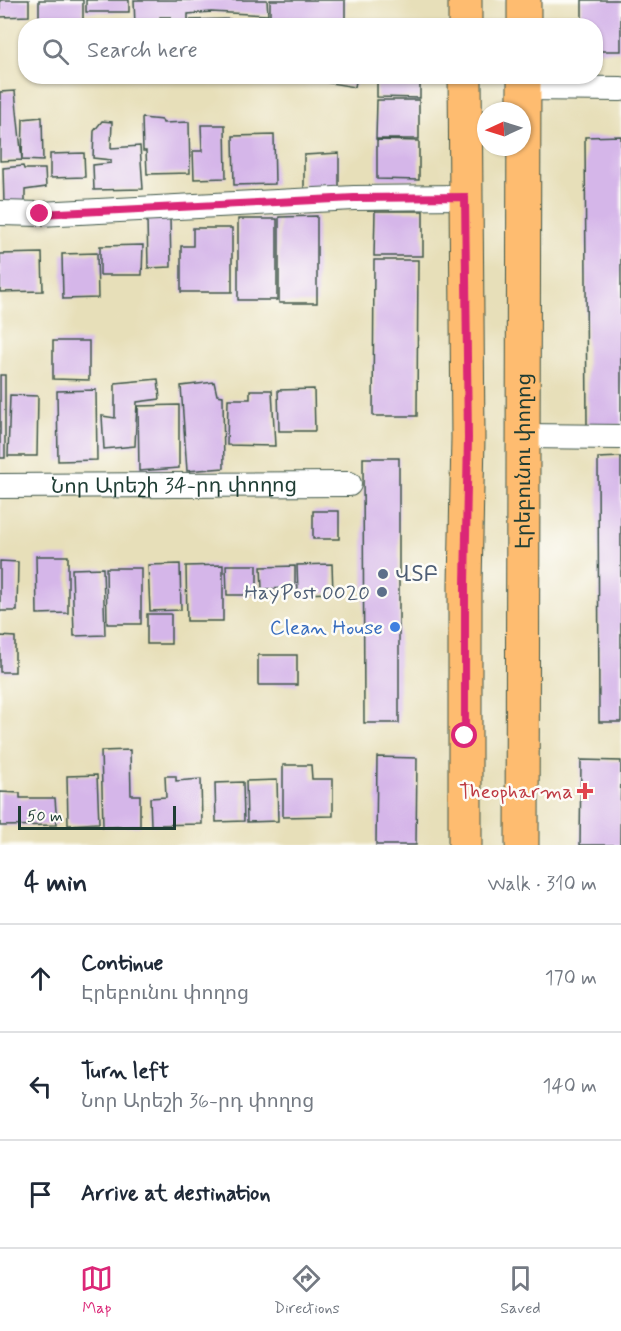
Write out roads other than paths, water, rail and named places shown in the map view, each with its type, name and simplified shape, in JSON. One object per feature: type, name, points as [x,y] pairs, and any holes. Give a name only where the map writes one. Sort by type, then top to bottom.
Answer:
[{"type":"main road","points":[[465,0],[465,18]]},
{"type":"main road","points":[[524,0],[524,18]]},
{"type":"main road","points":[[465,84],[468,438],[465,584],[465,845]]},
{"type":"main road","name":"Էրեբունու փողոց","points":[[522,845],[524,84]]},
{"type":"street","points":[[556,84],[621,88]]},
{"type":"street","points":[[0,213],[40,214],[354,198],[465,197]]},
{"type":"street","points":[[523,436],[621,437]]},
{"type":"street","name":"Նոր Արեշի 34-րդ փողոց","points":[[0,486],[349,484]]},
{"type":"place","name":"ՎՏԲ","points":[[383,574]]},
{"type":"place","name":"HayPost 0020","points":[[382,592]]},
{"type":"place","name":"Clean House","points":[[395,627]]},
{"type":"place","name":"Theopharma","points":[[585,791]]}]
